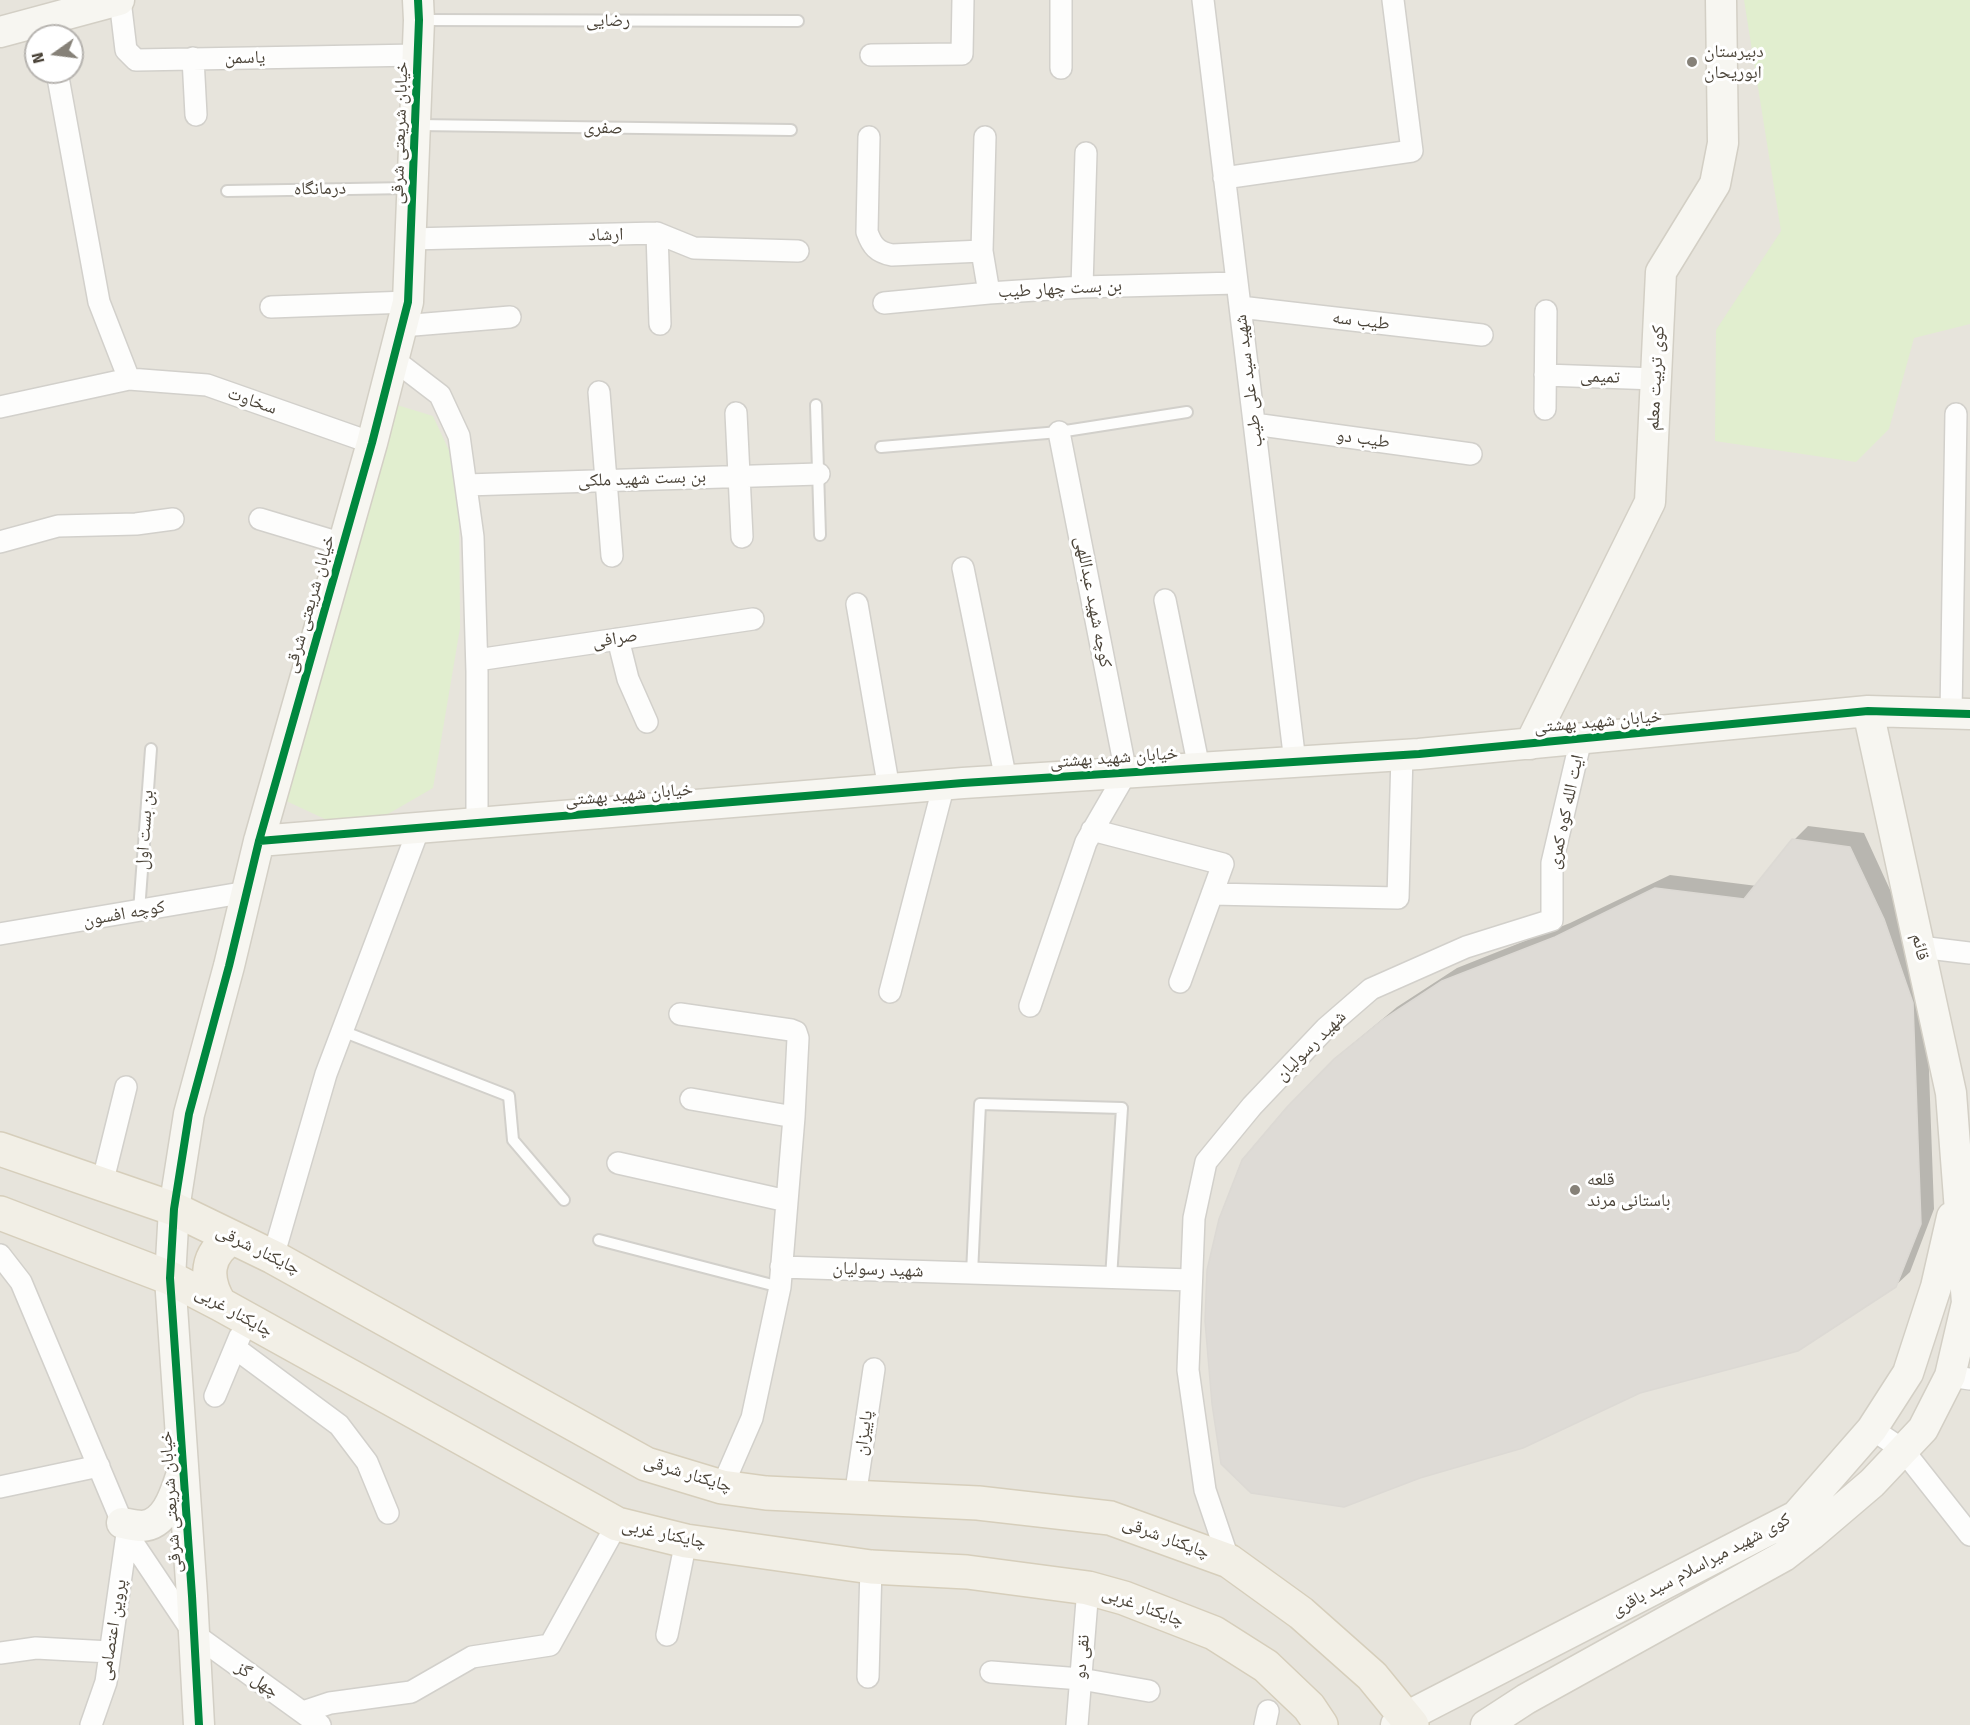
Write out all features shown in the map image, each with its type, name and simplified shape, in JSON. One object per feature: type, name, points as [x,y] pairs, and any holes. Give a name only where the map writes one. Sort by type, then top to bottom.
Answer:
[{"type":"main road","name":"چایکنار شرقی","points":[[0,1149],[174,1209],[273,1257],[646,1464],[722,1487],[766,1493],[978,1503],[1110,1518],[1229,1561],[1301,1612],[1372,1676],[1405,1722]]},
{"type":"main road","name":"چایکنار غربی","points":[[0,1213],[170,1278],[234,1324],[616,1524],[686,1541],[871,1567],[967,1572],[1088,1588],[1124,1598],[1214,1633],[1266,1666],[1309,1707],[1321,1725]]},
{"type":"main road","points":[[232,1238],[220,1245],[212,1258],[209,1272],[210,1284],[234,1324]]},
{"type":"street","points":[[57,24],[119,0]]},
{"type":"street","name":"یاسمن","points":[[119,0],[126,50],[136,60],[418,55]]},
{"type":"street","points":[[871,55],[962,54],[963,0]]},
{"type":"street","points":[[1061,0],[1061,68]]},
{"type":"street","name":"شهید سید علی طیب","points":[[1203,0],[1295,762]]},
{"type":"street","points":[[1224,178],[1412,151],[1393,0]]},
{"type":"street","name":"کوی تربیت معلم","points":[[1530,744],[1650,502],[1661,272],[1715,184],[1723,143],[1721,0]]},
{"type":"street","name":"خیابان شریعتی شرقی","points":[[199,1725],[170,1278],[174,1209],[189,1114],[259,841],[372,443],[405,314],[418,55],[418,10]]},
{"type":"street","points":[[0,32],[24,30]]},
{"type":"street","points":[[193,58],[196,115]]},
{"type":"street","points":[[59,84],[99,302],[129,379]]},
{"type":"street","points":[[868,136],[867,232],[873,246],[882,253],[892,255],[982,251]]},
{"type":"street","points":[[985,137],[982,251],[989,292]]},
{"type":"street","points":[[1082,287],[1086,153]]},
{"type":"street","points":[[657,233],[660,324]]},
{"type":"street","name":"ارشاد","points":[[410,239],[657,233],[694,248],[798,251]]},
{"type":"street","name":"بن بست چهار طیب","points":[[884,303],[989,292],[1237,283]]},
{"type":"street","points":[[271,307],[510,317]]},
{"type":"street","name":"طیب سه","points":[[1240,307],[1482,335]]},
{"type":"street","points":[[1545,409],[1546,311]]},
{"type":"street","points":[[393,359],[440,395],[459,436],[473,537],[477,660],[477,823]]},
{"type":"street","name":"تمیمی","points":[[1545,375],[1656,379]]},
{"type":"street","name":"سخاوت","points":[[0,407],[129,379],[207,385],[372,443]]},
{"type":"street","points":[[599,392],[612,556]]},
{"type":"street","points":[[736,413],[742,537]]},
{"type":"street","points":[[1956,414],[1960,714]]},
{"type":"street","name":"طیب دو","points":[[1254,423],[1472,454]]},
{"type":"street","name":"کوچه شهید عبداللهی","points":[[1059,432],[1126,773]]},
{"type":"street","name":"بن بست شهید ملکی","points":[[466,485],[819,474]]},
{"type":"street","points":[[0,542],[58,526],[136,524],[173,519]]},
{"type":"street","points":[[260,519],[343,544]]},
{"type":"street","points":[[963,568],[1006,780]]},
{"type":"street","points":[[1165,600],[1199,768]]},
{"type":"street","points":[[857,604],[889,789]]},
{"type":"street","name":"صرافی","points":[[477,660],[753,619]]},
{"type":"street","points":[[618,639],[628,679],[647,722]]},
{"type":"street","name":"خیابان شهید بهشتی","points":[[259,841],[944,784],[1402,755],[1868,711],[1960,714]]},
{"type":"street","name":"قائم","points":[[1868,711],[1951,1093],[1959,1185]]},
{"type":"street","name":"ایت الله کوه کمری","points":[[1551,920],[1552,863],[1581,739]]},
{"type":"street","points":[[1212,894],[1398,898],[1402,755]]},
{"type":"street","points":[[1030,1006],[1086,842],[1126,773]]},
{"type":"street","points":[[890,992],[944,784]]},
{"type":"street","points":[[273,1257],[326,1074],[419,828]]},
{"type":"street","points":[[1092,830],[1223,864],[1180,982]]},
{"type":"street","name":"كوچه افسون","points":[[0,934],[247,892]]},
{"type":"street","name":"شهید رسولیان","points":[[1229,1561],[1205,1490],[1188,1370],[1194,1218],[1206,1162],[1252,1106],[1326,1028],[1371,989],[1466,947],[1551,920]]},
{"type":"street","points":[[1920,947],[1970,953]]},
{"type":"street","points":[[680,1014],[796,1032],[798,1038],[781,1277],[752,1418],[722,1487]]},
{"type":"street","points":[[102,1184],[126,1087]]},
{"type":"street","points":[[692,1099],[794,1117]]},
{"type":"street","points":[[618,1163],[787,1201]]},
{"type":"street","name":"کوی شهید میراسلام سید باقری","points":[[1486,1725],[1526,1699],[1784,1556],[1872,1483],[1923,1429],[1960,1377],[1966,1303],[1959,1185]]},
{"type":"street","name":"کوی شهید میراسلام سید باقری","points":[[1405,1722],[1796,1516],[1872,1429],[1908,1373],[1936,1287],[1959,1185]]},
{"type":"street","points":[[0,1255],[21,1282],[125,1528],[194,1634]]},
{"type":"street","name":"شهید رسولیان","points":[[781,1277],[972,1273],[1191,1280]]},
{"type":"street","points":[[215,1396],[234,1324],[339,1425],[367,1462],[388,1513]]},
{"type":"street","name":"پاییزان","points":[[855,1497],[874,1369]]},
{"type":"street","points":[[1872,1429],[1903,1450],[1970,1536]]},
{"type":"street","points":[[0,1487],[99,1467]]},
{"type":"street","points":[[125,1528],[152,1523],[163,1514],[174,1498],[183,1470]]},
{"type":"street","points":[[303,1712],[330,1703],[411,1692],[472,1657],[550,1644],[616,1524]]},
{"type":"street","name":"پروین اعتصامی","points":[[92,1724],[106,1682],[125,1528]]},
{"type":"street","points":[[667,1635],[686,1541]]},
{"type":"street","points":[[868,1677],[871,1567]]},
{"type":"street","name":"نقی دو","points":[[1077,1725],[1088,1588]]},
{"type":"street","name":"چهل گز","points":[[194,1634],[320,1725]]},
{"type":"street","points":[[0,1653],[36,1648],[110,1652]]},
{"type":"street","points":[[991,1672],[1081,1679],[1149,1691]]},
{"type":"lane","name":"رضایی","points":[[418,10],[798,21]]},
{"type":"lane","name":"صفری","points":[[415,125],[791,130]]},
{"type":"lane","name":"درمانگاه","points":[[227,190],[412,188]]},
{"type":"lane","points":[[816,405],[820,535]]},
{"type":"lane","points":[[881,447],[1059,432],[1187,412]]},
{"type":"lane","name":"بن بست اول","points":[[139,911],[151,750]]},
{"type":"lane","points":[[342,1031],[509,1096],[513,1140],[564,1200]]},
{"type":"lane","points":[[972,1273],[980,1104],[1122,1108],[1111,1278]]},
{"type":"lane","points":[[599,1240],[781,1277]]},
{"type":"shaded area","points":[[0,0],[1970,0],[1970,1725],[0,1725]]},
{"type":"green space","points":[[1744,0],[1970,0],[1970,324],[1914,338],[1889,429],[1856,462],[1715,441],[1716,330],[1781,231]]},
{"type":"green space","points":[[397,405],[433,416],[459,472],[460,628],[433,788],[388,814],[342,827],[284,800]]},
{"type":"building","name":"قلعه باستانی مرند","points":[[1792,839],[1850,847],[1884,919],[1913,1003],[1921,1224],[1896,1287],[1798,1351],[1640,1393],[1523,1448],[1420,1478],[1344,1507],[1251,1493],[1221,1464],[1212,1404],[1205,1321],[1207,1270],[1219,1219],[1242,1160],[1287,1107],[1334,1059],[1381,1021],[1442,981],[1555,937],[1655,888],[1744,899]]},
{"type":"cycle path","points":[[199,1725],[170,1278],[174,1209],[189,1114],[229,966],[259,841],[372,443],[408,302],[418,0]]},
{"type":"cycle path","points":[[259,841],[963,783],[1419,754],[1868,711],[1970,714]]},
{"type":"place","name":"دبیرستان ابوریحان","points":[[1692,62]]},
{"type":"place","name":"قلعه باستانی مرند","points":[[1575,1190]]}]
